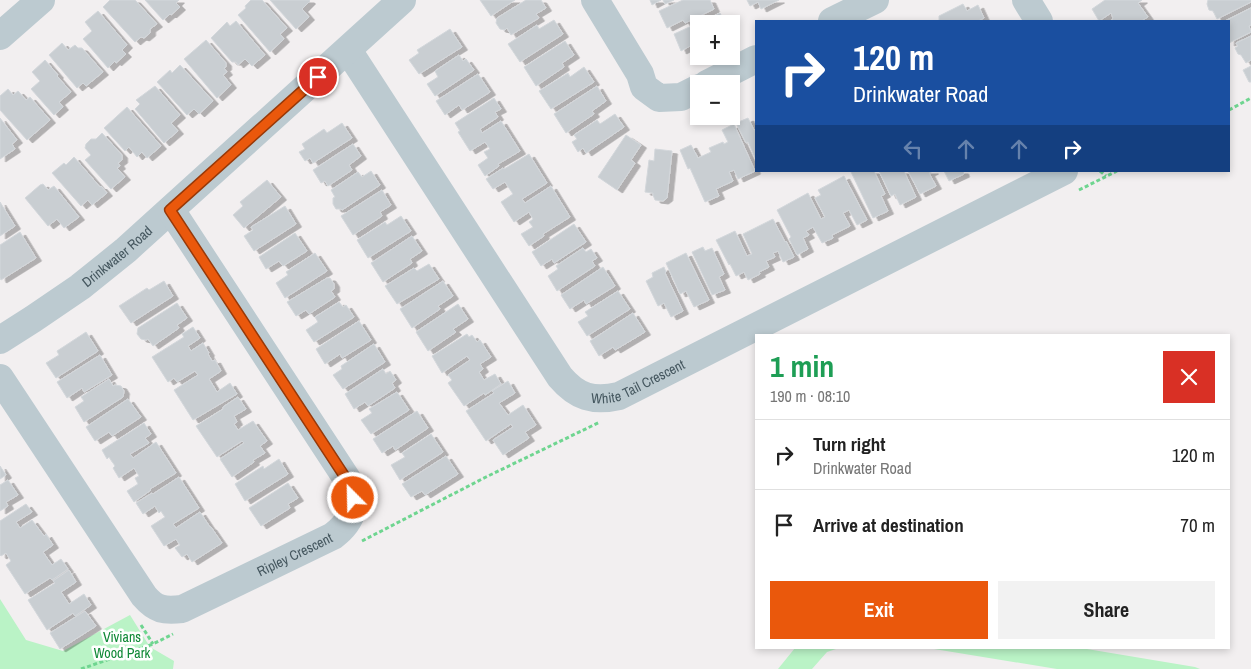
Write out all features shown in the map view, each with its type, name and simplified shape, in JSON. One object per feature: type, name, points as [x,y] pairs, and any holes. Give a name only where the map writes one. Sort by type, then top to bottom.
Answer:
[{"type":"street","points":[[0,36],[41,0]]},
{"type":"street","name":"Drinkwater Road","points":[[0,340],[80,287],[126,250],[402,0]]},
{"type":"street","points":[[595,0],[640,74],[644,87],[659,98],[681,97],[690,92]]},
{"type":"street","points":[[834,20],[875,0]]},
{"type":"street","points":[[1026,0],[1038,20]]},
{"type":"street","name":"White Tail Crescent","points":[[348,50],[560,377],[574,391],[596,399],[619,396],[1062,172]]},
{"type":"street","points":[[725,75],[755,60]]},
{"type":"street","name":"Ripley Crescent","points":[[0,378],[144,596],[151,604],[162,610],[182,609],[332,536],[343,528],[353,508],[351,488],[347,480],[170,210]]},
{"type":"path","points":[[1230,109],[1251,98]]},
{"type":"path","points":[[1101,172],[1106,176]]},
{"type":"path","points":[[361,542],[486,477],[604,420]]},
{"type":"path","points":[[139,621],[152,644]]},
{"type":"path","points":[[81,669],[152,644],[179,631]]},
{"type":"green space","name":"Vivians Wood Park","points":[[0,599],[26,640],[63,651],[130,615],[150,647],[174,661],[173,669],[0,669]]},
{"type":"green space","points":[[794,649],[836,649],[827,652],[812,669],[778,669]]},
{"type":"green space","points":[[934,649],[1087,649],[1200,669],[1057,669]]},
{"type":"building","points":[[110,0],[135,0],[157,24],[150,29],[150,33],[144,38],[141,37],[135,42],[103,7]]},
{"type":"building","points":[[145,0],[179,0],[176,3],[180,7],[163,20]]},
{"type":"building","points":[[251,0],[262,0],[287,28],[280,34],[284,39],[270,52],[238,15]]},
{"type":"building","points":[[270,0],[309,0],[302,9],[309,17],[296,29]]},
{"type":"building","points":[[480,0],[515,0],[491,16]]},
{"type":"building","points":[[526,0],[541,0],[546,8],[536,14],[539,18],[511,35],[507,28],[505,30],[500,29],[496,23],[497,18]]},
{"type":"building","points":[[650,0],[661,0],[652,5]]},
{"type":"building","points":[[663,0],[674,0],[665,4]]},
{"type":"building","points":[[683,0],[710,0],[714,9],[702,15],[690,15],[690,21],[685,23],[683,20],[667,28],[659,11]]},
{"type":"building","points":[[747,0],[779,0],[761,9],[758,2],[750,6]]},
{"type":"building","points":[[1105,0],[1142,0],[1138,3],[1148,17],[1143,20],[1112,20],[1111,13],[1098,20],[1092,9]]},
{"type":"building","points":[[1208,0],[1251,0],[1251,2],[1217,19],[1213,11],[1209,10]]},
{"type":"building","points":[[963,4],[967,11],[978,5],[984,18],[980,20],[939,20],[939,16]]},
{"type":"building","points":[[1251,8],[1251,25],[1249,26],[1251,32],[1230,42],[1230,20],[1227,20]]},
{"type":"building","points":[[98,11],[127,45],[122,50],[126,54],[108,68],[83,39],[92,31],[85,22]]},
{"type":"building","points":[[554,20],[563,34],[520,62],[508,44],[537,25],[539,29]]},
{"type":"building","points":[[236,21],[265,55],[252,66],[245,59],[238,65],[236,62],[232,62],[211,38],[227,22],[230,26]]},
{"type":"building","points":[[690,27],[690,46],[681,51],[674,34]]},
{"type":"building","points":[[450,29],[462,47],[419,74],[409,60],[419,53],[417,50]]},
{"type":"building","points":[[1251,36],[1251,60],[1246,63],[1235,48],[1238,46],[1236,43]]},
{"type":"building","points":[[206,40],[226,63],[224,68],[227,72],[223,75],[231,85],[217,98],[184,59]]},
{"type":"building","points":[[565,41],[574,55],[562,63],[564,67],[536,86],[524,67]]},
{"type":"building","points":[[62,43],[68,50],[75,45],[78,48],[82,48],[103,72],[86,86],[83,83],[77,88],[49,55]]},
{"type":"building","points":[[459,55],[463,61],[466,59],[474,70],[435,96],[427,84],[438,77],[435,71]]},
{"type":"building","points":[[45,60],[71,92],[59,102],[63,107],[54,115],[31,89],[40,81],[32,72]]},
{"type":"building","points":[[180,65],[213,101],[199,114],[194,109],[187,115],[157,82],[170,70],[172,73]]},
{"type":"building","points":[[1251,66],[1251,82],[1249,82],[1243,70]]},
{"type":"building","points":[[584,67],[594,82],[551,109],[539,91],[568,73],[570,77]]},
{"type":"building","points":[[478,74],[490,92],[462,110],[459,105],[445,115],[436,101]]},
{"type":"building","points":[[155,86],[180,115],[171,123],[178,131],[164,143],[135,109],[140,104],[136,100]]},
{"type":"building","points":[[597,86],[606,101],[592,111],[594,114],[566,133],[554,114]]},
{"type":"building","points":[[8,89],[13,95],[18,91],[26,100],[30,97],[50,120],[27,140],[0,110],[0,96]]},
{"type":"building","points":[[494,98],[501,109],[495,112],[498,117],[480,129],[482,133],[501,121],[520,151],[498,164],[499,166],[485,176],[478,165],[488,158],[484,152],[490,149],[485,142],[470,151],[458,132],[460,131],[455,123]]},
{"type":"building","points":[[127,107],[161,146],[147,158],[142,152],[137,157],[129,147],[125,151],[104,128]]},
{"type":"building","points":[[615,114],[624,127],[586,153],[583,148],[578,152],[572,142],[577,139],[574,135],[597,120],[600,124]]},
{"type":"building","points":[[0,118],[17,140],[12,144],[15,149],[0,159]]},
{"type":"building","points":[[748,118],[755,130],[755,158],[748,142],[746,143],[737,125],[740,125],[740,121]]},
{"type":"building","points":[[342,123],[352,138],[313,163],[310,158],[305,161],[299,152],[305,149],[302,144],[324,129],[327,133]]},
{"type":"building","points":[[734,125],[755,171],[738,179],[734,170],[729,172],[733,181],[716,189],[719,196],[705,202],[680,150],[691,145],[698,158],[711,152],[709,148],[723,142],[724,144],[728,142],[722,130]]},
{"type":"building","points":[[102,133],[122,155],[122,160],[118,163],[120,166],[117,168],[125,177],[111,189],[85,160],[91,155],[85,148],[86,144],[91,139],[96,139]]},
{"type":"building","points":[[626,135],[641,145],[631,160],[635,163],[617,190],[598,177]]},
{"type":"building","points":[[353,144],[361,156],[349,165],[352,170],[328,186],[325,181],[321,183],[313,170]]},
{"type":"building","points":[[655,149],[672,151],[667,198],[663,201],[655,200],[653,193],[645,192],[649,160],[654,161]]},
{"type":"building","points":[[529,154],[547,183],[522,199],[525,203],[551,186],[570,217],[543,234],[544,236],[529,246],[521,234],[533,227],[529,222],[533,219],[529,212],[514,222],[501,202],[513,194],[505,182],[493,189],[486,179]]},
{"type":"building","points":[[74,157],[107,193],[92,205],[88,200],[81,206],[52,173],[64,163],[66,165]]},
{"type":"building","points":[[371,171],[380,185],[342,210],[336,209],[333,204],[333,198],[335,197],[331,190],[358,172],[362,177]]},
{"type":"building","points":[[851,172],[874,172],[885,194],[881,196],[888,211],[873,218]]},
{"type":"building","points":[[879,172],[904,172],[916,197],[900,205],[895,194],[891,196]]},
{"type":"building","points":[[909,172],[931,172],[929,173],[936,186],[920,194]]},
{"type":"building","points":[[944,172],[963,172],[964,174],[949,181]]},
{"type":"building","points":[[844,176],[867,220],[857,225],[849,210],[843,213],[850,226],[832,235],[833,238],[822,243],[813,227],[806,231],[809,235],[803,238],[808,249],[797,255],[789,239],[791,237],[777,210],[808,193],[821,219],[825,217],[815,198],[821,195],[818,190]]},
{"type":"building","points":[[267,180],[281,197],[244,228],[233,215],[243,206],[240,202]]},
{"type":"building","points":[[43,184],[48,190],[54,186],[79,217],[64,228],[57,219],[48,226],[25,198]]},
{"type":"building","points":[[382,190],[391,205],[380,212],[382,216],[353,235],[341,216]]},
{"type":"building","points":[[0,202],[15,226],[0,236]]},
{"type":"building","points":[[285,206],[296,224],[254,251],[244,236],[253,230],[251,227]]},
{"type":"building","points":[[401,216],[411,231],[368,258],[357,240],[385,222],[387,225]]},
{"type":"building","points":[[773,219],[794,257],[783,262],[778,251],[773,253],[775,257],[766,261],[769,267],[759,272],[760,274],[748,280],[744,272],[736,276],[716,240],[735,231],[747,256],[752,254],[743,234]]},
{"type":"building","points":[[574,224],[586,242],[554,263],[552,259],[541,266],[532,252]]},
{"type":"building","points":[[20,232],[36,258],[1,280],[0,245]]},
{"type":"building","points":[[295,233],[307,251],[283,266],[279,261],[266,269],[259,257]]},
{"type":"building","points":[[412,236],[422,251],[410,259],[412,263],[383,282],[371,263]]},
{"type":"building","points":[[703,247],[705,251],[712,248],[724,274],[719,277],[725,290],[712,295],[692,252]]},
{"type":"building","points":[[583,248],[586,252],[591,249],[597,258],[592,261],[595,266],[557,291],[548,276],[558,269],[556,266]]},
{"type":"building","points":[[315,253],[327,271],[285,298],[276,283],[288,275],[286,272]]},
{"type":"building","points":[[686,253],[709,300],[694,307],[686,291],[680,294],[666,263]]},
{"type":"building","points":[[429,264],[439,279],[397,304],[385,286],[414,268],[417,271]]},
{"type":"building","points":[[603,267],[615,286],[586,304],[584,300],[570,309],[561,295]]},
{"type":"building","points":[[664,267],[683,311],[671,317],[664,303],[658,306],[646,281],[653,277],[652,273]]},
{"type":"building","points":[[330,278],[334,284],[334,289],[331,291],[335,297],[309,314],[306,310],[296,316],[287,302]]},
{"type":"building","points":[[164,281],[173,296],[131,323],[119,306],[147,288],[149,290]]},
{"type":"building","points":[[443,281],[453,296],[438,306],[440,309],[412,328],[400,309]]},
{"type":"building","points":[[618,291],[630,309],[587,336],[578,322],[588,316],[585,312]]},
{"type":"building","points":[[339,302],[343,307],[346,305],[354,317],[314,342],[306,330],[318,322],[315,317]]},
{"type":"building","points":[[177,303],[187,318],[177,325],[179,328],[153,346],[148,339],[141,339],[137,334],[138,328]]},
{"type":"building","points":[[458,304],[468,319],[453,329],[456,332],[428,351],[416,332]]},
{"type":"building","points":[[633,313],[645,332],[615,350],[613,347],[599,356],[590,341]]},
{"type":"building","points":[[359,321],[371,340],[342,358],[340,354],[325,364],[316,349]]},
{"type":"building","points":[[193,327],[200,338],[188,346],[191,351],[203,343],[212,361],[215,360],[221,371],[209,379],[217,392],[230,383],[237,394],[193,420],[174,390],[198,375],[195,371],[177,382],[174,378],[168,382],[152,357],[184,337],[182,334]]},
{"type":"building","points":[[86,332],[98,351],[56,378],[46,363],[59,355],[57,351]]},
{"type":"building","points":[[467,334],[469,337],[472,335],[477,342],[480,340],[491,357],[480,364],[483,369],[479,372],[484,380],[495,374],[501,384],[464,406],[448,383],[452,380],[448,375],[470,360],[467,356],[442,373],[432,356]]},
{"type":"building","points":[[374,344],[385,362],[343,389],[333,375],[342,369],[341,366]]},
{"type":"building","points":[[100,355],[112,375],[84,392],[82,388],[67,398],[57,382]]},
{"type":"building","points":[[383,369],[386,374],[390,371],[396,380],[392,383],[395,388],[368,406],[365,402],[354,409],[345,394]]},
{"type":"building","points":[[109,379],[113,386],[121,386],[124,391],[123,397],[84,422],[75,407],[84,401],[81,397]]},
{"type":"building","points":[[508,381],[515,393],[499,403],[508,415],[523,405],[536,425],[525,432],[529,438],[503,455],[493,440],[513,427],[511,424],[486,441],[466,411],[494,393],[492,391]]},
{"type":"building","points":[[397,392],[409,410],[371,434],[361,420],[372,413],[369,409]]},
{"type":"building","points":[[238,397],[246,409],[234,416],[237,422],[234,424],[238,430],[253,421],[267,441],[260,446],[265,453],[232,477],[220,459],[244,443],[242,441],[217,457],[196,426]]},
{"type":"building","points":[[128,399],[141,417],[112,436],[109,432],[95,441],[86,427]]},
{"type":"building","points":[[417,411],[428,428],[395,450],[393,446],[382,453],[373,439]]},
{"type":"building","points":[[144,423],[151,434],[145,438],[149,443],[130,454],[133,458],[156,442],[176,473],[150,489],[134,502],[127,491],[138,484],[135,478],[139,476],[134,468],[119,478],[113,468],[115,466],[109,457],[107,459],[102,450]]},
{"type":"building","points":[[431,434],[443,452],[400,480],[391,465],[405,457],[402,453]]},
{"type":"building","points":[[446,456],[458,474],[425,495],[422,491],[411,497],[402,484]]},
{"type":"building","points":[[279,459],[288,474],[245,501],[235,484],[263,466],[264,469]]},
{"type":"building","points":[[0,466],[6,475],[0,479]]},
{"type":"building","points":[[179,477],[199,508],[173,524],[176,528],[200,512],[222,543],[192,562],[187,554],[182,557],[175,548],[180,545],[176,539],[164,546],[151,526],[165,517],[161,511],[159,513],[155,506],[143,514],[136,503]]},
{"type":"building","points":[[8,480],[18,495],[6,502],[8,506],[0,511],[0,485]]},
{"type":"building","points":[[288,483],[298,498],[288,504],[290,508],[261,526],[249,508]]},
{"type":"building","points":[[26,504],[32,512],[16,522],[20,528],[32,520],[44,536],[46,534],[53,545],[43,552],[52,565],[61,559],[68,569],[25,594],[6,565],[11,561],[6,553],[0,555],[0,521]]},
{"type":"building","points":[[69,570],[76,582],[61,592],[69,604],[84,594],[91,605],[75,616],[73,613],[47,630],[28,600],[55,583],[53,581]]},
{"type":"building","points":[[85,611],[96,626],[60,649],[50,633]]},
{"type":"route","points":[[318,77],[170,210],[347,480],[353,498]]}]
